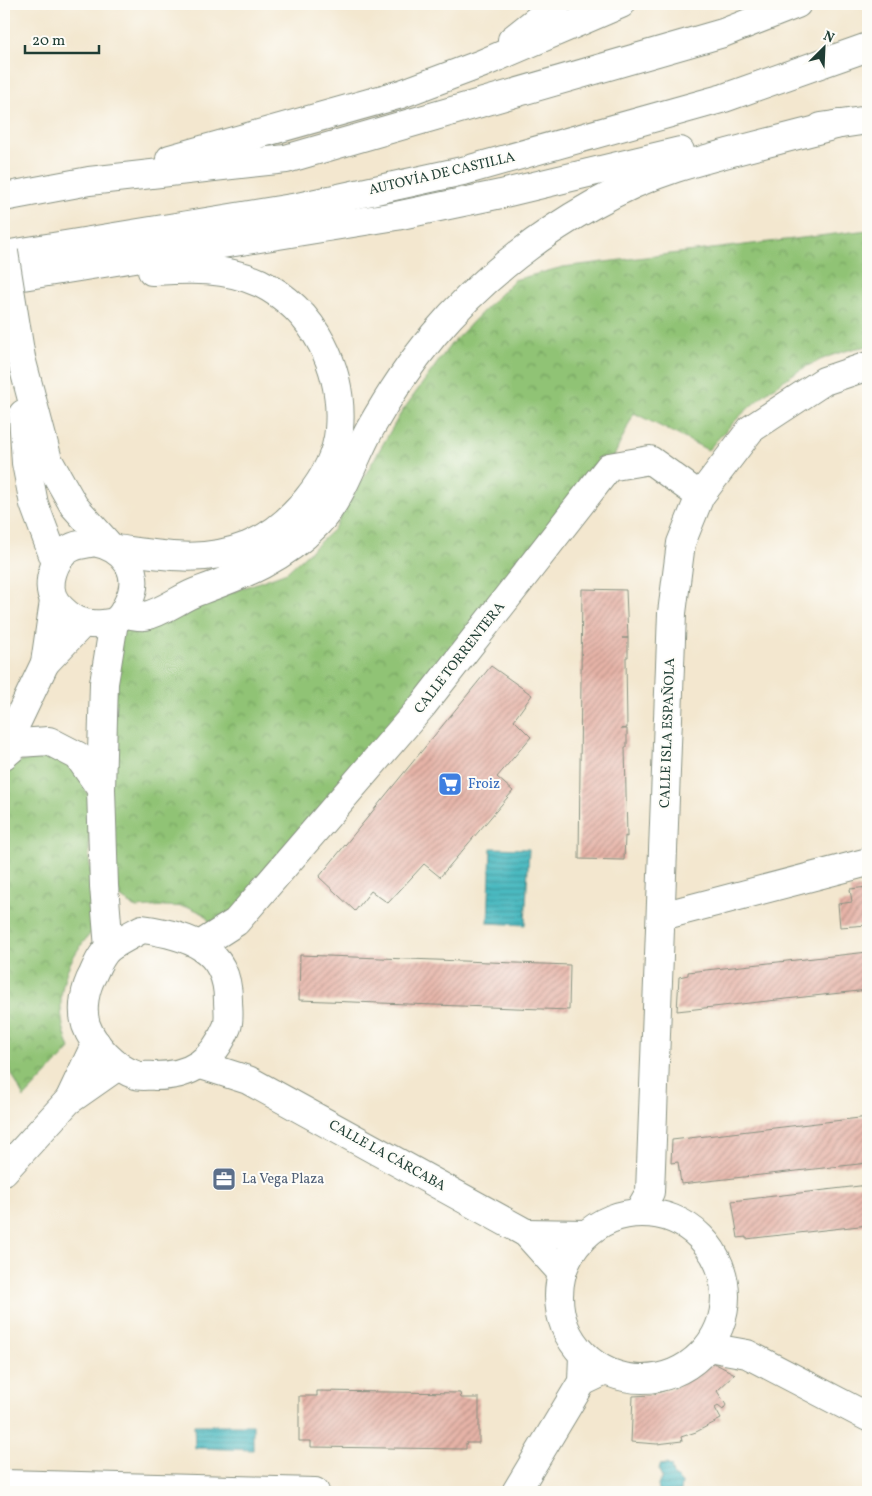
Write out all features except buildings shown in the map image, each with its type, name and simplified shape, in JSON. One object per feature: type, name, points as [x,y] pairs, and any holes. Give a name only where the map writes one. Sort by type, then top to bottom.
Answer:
[{"type":"main road","points":[[481,64],[557,4]]},
{"type":"main road","points":[[89,181],[401,94],[481,64],[622,4]]},
{"type":"main road","points":[[4,196],[89,181],[286,159],[723,33],[797,4]]},
{"type":"main road","name":"AUTOVÍA DE CASTILLA","points":[[4,254],[298,207],[467,170],[724,98],[868,47]]},
{"type":"main road","points":[[4,279],[396,216],[501,194],[707,145],[868,120]]},
{"type":"main road","points":[[54,601],[67,616],[103,621],[145,616],[196,592],[253,570],[276,558],[299,542],[319,523],[334,502],[387,398],[437,328],[492,276],[540,239],[606,199],[639,182],[675,168],[840,124]]},
{"type":"main road","points":[[4,254],[20,358],[26,464],[34,504],[56,563]]},
{"type":"main road","points":[[4,279],[148,271],[218,270],[260,284],[279,295],[297,309],[314,330],[328,353],[336,383],[339,431],[333,456],[310,496],[293,515],[272,533],[247,546],[216,554],[184,558],[112,547],[94,542],[71,548],[56,563],[51,579],[54,601],[45,664],[4,749]]},
{"type":"main road","points":[[20,358],[48,460],[74,506],[127,561],[133,576],[131,596],[103,621],[45,664]]},
{"type":"main road","name":"CALLE ISLA ESPAÑOLA","points":[[650,1207],[672,613],[681,544],[700,496],[750,429],[824,381],[868,366]]},
{"type":"main road","name":"CALLE TORRENTERA","points":[[209,954],[423,705],[609,467],[650,460],[700,496]]},
{"type":"main road","points":[[103,621],[104,683],[101,789],[104,886],[109,948]]},
{"type":"main road","points":[[4,755],[18,743],[49,741],[78,756],[101,789]]},
{"type":"main road","points":[[662,916],[868,862]]},
{"type":"main road","points":[[104,886],[142,929]]},
{"type":"main road","points":[[142,929],[172,933],[209,954],[228,986],[228,1023],[221,1041],[201,1065],[176,1076],[137,1075],[118,1066],[96,1043],[86,1024],[85,988],[101,957],[109,948],[142,929]]},
{"type":"main road","name":"CALLE LA CÁRCABA","points":[[221,1041],[248,1080]]},
{"type":"main road","points":[[68,1101],[96,1043]]},
{"type":"main road","name":"CALLE LA CÁRCABA","points":[[201,1065],[248,1080],[526,1233],[562,1273]]},
{"type":"main road","points":[[4,1171],[68,1101],[118,1066]]},
{"type":"main road","points":[[650,1207],[684,1225],[701,1238],[714,1255],[722,1275],[725,1296],[721,1321],[708,1346],[692,1363],[676,1372],[659,1378],[593,1376],[583,1355],[563,1324],[559,1290],[562,1273],[571,1252],[586,1234],[600,1224],[650,1207]]},
{"type":"main road","name":"CALLE LA CÁRCABA","points":[[526,1233],[586,1234]]},
{"type":"main road","points":[[721,1321],[747,1354]]},
{"type":"main road","points":[[708,1346],[747,1354],[868,1417]]},
{"type":"main road","points":[[516,1492],[593,1376]]},
{"type":"main road","points":[[4,1484],[315,1492]]},
{"type":"green space","points":[[868,230],[868,346],[821,360],[779,383],[742,414],[708,450],[634,413],[609,467],[218,934],[204,914],[189,907],[136,908],[104,886],[114,622],[229,593],[287,572],[333,530],[401,413],[451,344],[514,280],[563,267]]},
{"type":"green space","points":[[47,756],[59,757],[81,774],[89,798],[89,861],[93,881],[95,929],[74,956],[63,984],[62,1016],[70,1049],[24,1098],[4,1058],[4,778],[17,762]]},
{"type":"water","points":[[491,848],[529,849],[525,925],[488,923]]},
{"type":"water","points":[[194,1425],[253,1425],[253,1450],[195,1448]]},
{"type":"water","points":[[666,1464],[671,1466],[673,1475],[682,1483],[681,1492],[659,1492],[658,1485],[662,1478],[659,1471],[660,1465]]},
{"type":"place","name":"Froiz","points":[[450,784]]},
{"type":"place","name":"La Vega Plaza","points":[[224,1179]]}]
